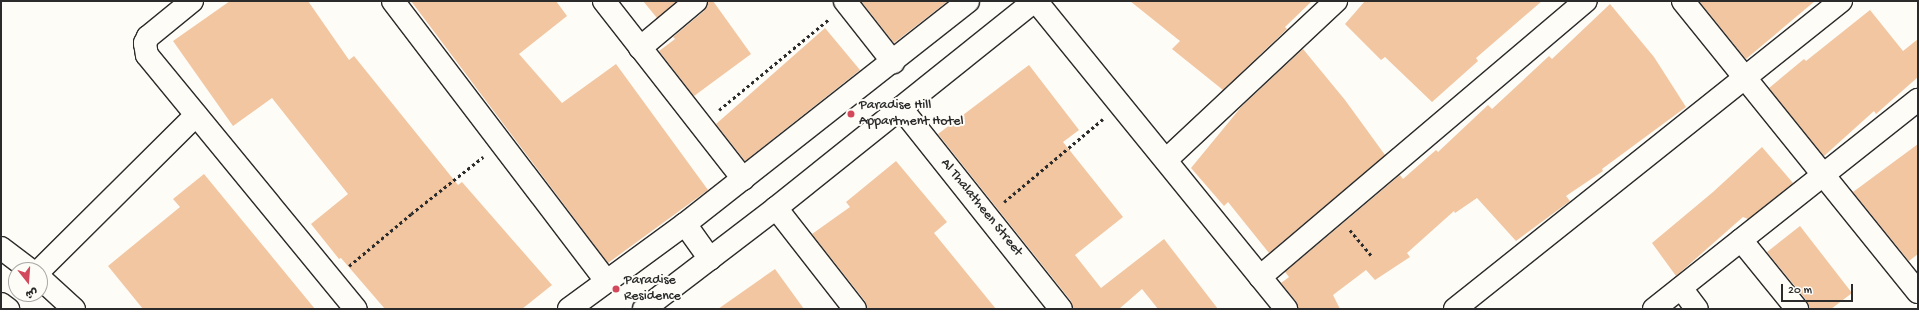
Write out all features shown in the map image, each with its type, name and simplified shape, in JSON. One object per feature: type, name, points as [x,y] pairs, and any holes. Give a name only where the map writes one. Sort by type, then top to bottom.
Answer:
[{"type":"street","points":[[192,1],[148,37],[145,49],[151,61],[356,309]]},
{"type":"street","points":[[393,1],[606,281]]},
{"type":"street","points":[[604,1],[743,179]]},
{"type":"street","points":[[640,48],[696,1]]},
{"type":"street","points":[[569,309],[685,224],[968,1]]},
{"type":"street","points":[[644,309],[776,208],[1035,1],[1286,309]]},
{"type":"street","points":[[1166,160],[1336,1]]},
{"type":"street","points":[[1260,277],[1586,1]]},
{"type":"street","points":[[1684,1],[1918,292]]},
{"type":"street","points":[[1455,309],[1841,1]]},
{"type":"street","points":[[846,3],[892,62]]},
{"type":"street","points":[[1654,309],[1918,100]]},
{"type":"street","name":"Al Thalatheen Street","points":[[901,108],[1061,309]]},
{"type":"street","points":[[48,262],[196,115]]},
{"type":"street","points":[[776,208],[855,309]]},
{"type":"street","points":[[685,224],[710,259]]},
{"type":"street","points":[[1741,240],[1797,309]]},
{"type":"street","points":[[1,248],[19,262]]},
{"type":"street","points":[[48,285],[74,309]]},
{"type":"street","points":[[1681,288],[1697,309]]},
{"type":"street","points":[[1,304],[8,309]]},
{"type":"path","points":[[693,115],[719,110],[846,3]]},
{"type":"path","points":[[987,216],[1121,105]]},
{"type":"path","points":[[333,281],[410,214],[501,143]]},
{"type":"path","points":[[1336,213],[1372,256]]},
{"type":"building","points":[[230,1],[308,1],[349,60],[354,56],[458,185],[462,182],[552,285],[522,309],[385,309],[341,258],[339,259],[311,224],[348,194],[272,98],[233,126],[173,41]]},
{"type":"building","points":[[411,1],[556,1],[567,16],[519,54],[562,103],[616,64],[708,190],[608,263]]},
{"type":"building","points":[[643,1],[677,1],[657,18]]},
{"type":"building","points":[[708,1],[713,1],[751,54],[694,96],[659,51],[675,39],[673,37],[704,11]]},
{"type":"building","points":[[861,1],[948,1],[894,43]]},
{"type":"building","points":[[1130,1],[1312,1],[1285,27],[1287,29],[1223,90],[1172,49],[1180,41]]},
{"type":"building","points":[[1365,1],[1542,1],[1476,58],[1478,61],[1432,102],[1385,57],[1381,60],[1345,24]]},
{"type":"building","points":[[1699,1],[1815,1],[1746,59]]},
{"type":"building","points":[[1610,4],[1654,57],[1686,107],[1602,169],[1603,171],[1566,196],[1570,201],[1516,241],[1477,198],[1455,213],[1454,211],[1407,253],[1410,257],[1375,280],[1366,270],[1333,295],[1340,309],[1298,309],[1296,301],[1281,283],[1289,277],[1285,272],[1400,175],[1403,179],[1436,150],[1438,152],[1488,105],[1492,109],[1549,56],[1552,59]]},
{"type":"building","points":[[1870,10],[1903,51],[1918,39],[1918,77],[1876,114],[1874,111],[1824,156],[1769,88],[1804,59],[1806,61]]},
{"type":"building","points":[[825,28],[860,70],[745,161],[716,124]]},
{"type":"building","points":[[1303,49],[1345,100],[1385,155],[1269,253],[1228,202],[1224,206],[1191,168],[1242,106]]},
{"type":"building","points":[[1029,65],[1079,130],[1063,142],[1123,217],[1075,255],[1101,288],[1164,239],[1218,309],[1158,309],[1142,289],[1119,309],[1073,309],[1071,301],[938,134]]},
{"type":"building","points":[[1918,144],[1918,254],[1909,261],[1853,192]]},
{"type":"building","points":[[1762,147],[1793,183],[1748,219],[1743,217],[1676,276],[1652,243],[1713,192]]},
{"type":"building","points":[[896,161],[947,222],[934,233],[996,309],[867,309],[865,301],[812,234],[850,207],[846,202]]},
{"type":"building","points":[[204,174],[315,309],[143,309],[108,266],[180,207],[173,199]]},
{"type":"building","points":[[1800,226],[1852,293],[1831,309],[1809,309],[1807,301],[1767,252]]},
{"type":"building","points":[[775,269],[804,309],[718,309]]},
{"type":"place","name":"Paradise Hill Appartment Hotel","points":[[851,114]]},
{"type":"place","name":"Paradise Residence","points":[[616,289]]}]
